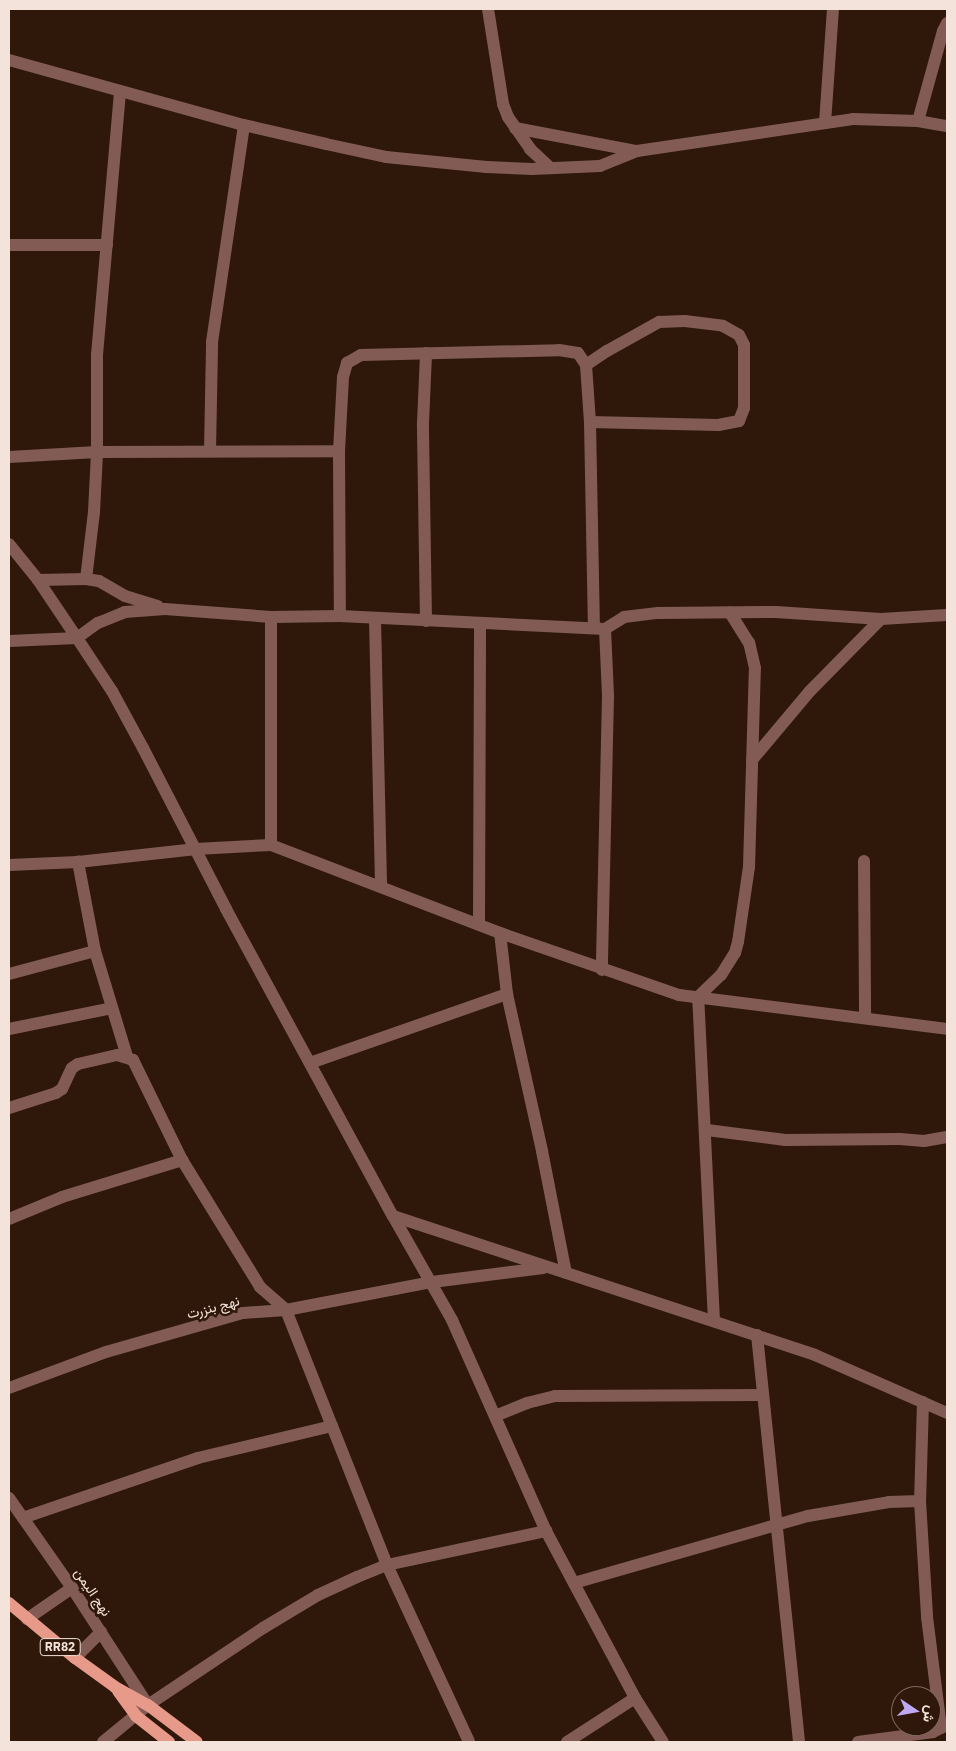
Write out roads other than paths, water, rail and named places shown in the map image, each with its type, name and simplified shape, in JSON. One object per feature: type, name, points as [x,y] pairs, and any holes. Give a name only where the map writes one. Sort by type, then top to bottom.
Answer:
[{"type":"main road","name":"RR82","points":[[9,1603],[75,1658],[115,1687],[148,1705],[197,1742]]},
{"type":"main road","name":"RR82","points":[[115,1687],[136,1716],[168,1742]]},
{"type":"street","points":[[488,9],[503,104],[515,128],[536,157],[548,167]]},
{"type":"street","points":[[825,123],[833,9]]},
{"type":"street","points":[[918,121],[943,31],[947,23]]},
{"type":"street","points":[[9,60],[244,125],[386,157],[487,167],[525,169],[607,165],[637,151],[784,131],[854,119],[918,121],[947,126]]},
{"type":"street","points":[[86,579],[94,512],[97,452],[97,355],[120,91]]},
{"type":"street","points":[[210,452],[212,342],[244,125]]},
{"type":"street","points":[[515,128],[637,151]]},
{"type":"street","points":[[9,244],[108,245]]},
{"type":"street","points":[[586,365],[659,322],[685,321],[723,326],[739,335],[744,345],[744,408],[739,421],[718,425],[590,422]]},
{"type":"street","points":[[340,616],[340,407],[343,377],[348,363],[362,355],[559,350],[578,353],[586,365],[600,629],[608,696],[602,970]]},
{"type":"street","points":[[426,353],[422,423],[426,621]]},
{"type":"street","points":[[9,457],[97,452],[339,451]]},
{"type":"street","points":[[9,544],[38,580],[112,691],[226,909],[393,1216],[452,1320],[546,1531],[634,1698],[663,1742]]},
{"type":"street","points":[[38,580],[86,579],[99,581],[125,596],[165,609]]},
{"type":"street","points":[[9,642],[77,638],[98,623],[125,612],[165,609],[271,618],[340,616],[600,629],[624,617],[637,614],[810,613],[880,619],[947,615]]},
{"type":"street","points":[[714,1320],[698,997],[721,975],[735,953],[738,942],[748,867],[752,760],[754,660],[749,643],[730,613]]},
{"type":"street","points":[[271,618],[271,845]]},
{"type":"street","points":[[375,619],[381,887]]},
{"type":"street","points":[[752,760],[810,691],[880,619]]},
{"type":"street","points":[[479,924],[480,624]]},
{"type":"street","points":[[9,864],[78,862],[196,849],[271,845],[602,970],[679,995],[947,1029]]},
{"type":"street","points":[[864,861],[865,1018]]},
{"type":"street","points":[[78,862],[95,951],[127,1056],[137,1065],[182,1160],[260,1287],[286,1310],[387,1565],[469,1742]]},
{"type":"street","points":[[500,932],[507,994],[542,1151],[566,1273]]},
{"type":"street","points":[[9,974],[95,951]]},
{"type":"street","points":[[310,1064],[507,994]]},
{"type":"street","points":[[9,1029],[112,1008]]},
{"type":"street","points":[[9,1108],[56,1093],[62,1089],[72,1068],[78,1064],[117,1054],[127,1056]]},
{"type":"street","points":[[706,1130],[785,1140],[900,1139],[924,1141],[947,1137]]},
{"type":"street","points":[[9,1219],[62,1198],[182,1160]]},
{"type":"street","points":[[393,1216],[714,1320],[815,1355],[947,1414]]},
{"type":"street","name":"نهج بنزرت","points":[[9,1388],[106,1352],[243,1313],[286,1310],[432,1282],[548,1267]]},
{"type":"street","points":[[757,1335],[799,1742]]},
{"type":"street","points":[[496,1416],[527,1403],[555,1396],[763,1395]]},
{"type":"street","points":[[858,1742],[933,1732],[944,1726],[927,1617],[920,1501],[923,1402]]},
{"type":"street","points":[[23,1518],[198,1458],[332,1426]]},
{"type":"street","name":"نهج اليمن","points":[[9,1498],[72,1588],[148,1705]]},
{"type":"street","points":[[574,1583],[808,1516],[889,1502],[920,1501]]},
{"type":"street","points":[[103,1742],[148,1705],[279,1618],[318,1595],[387,1565],[546,1531]]},
{"type":"street","points":[[27,1619],[72,1588]]},
{"type":"street","points":[[75,1658],[101,1632]]},
{"type":"street","points":[[567,1742],[634,1698]]}]
